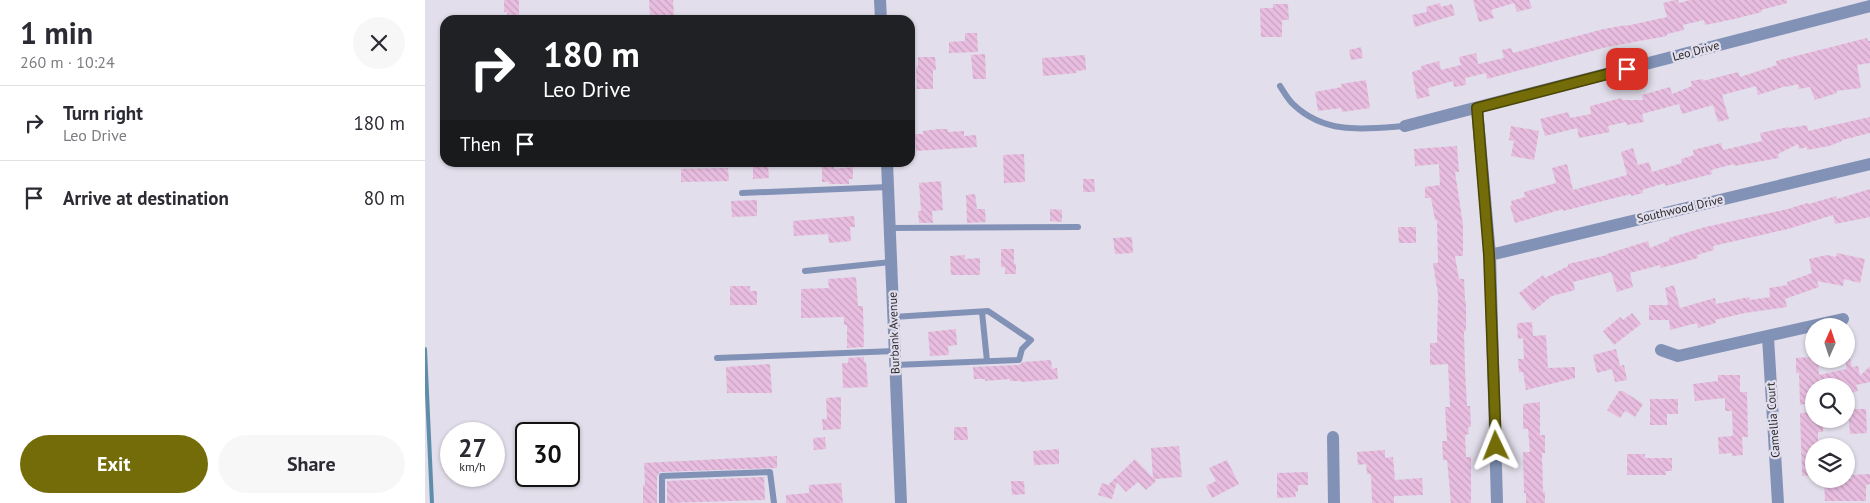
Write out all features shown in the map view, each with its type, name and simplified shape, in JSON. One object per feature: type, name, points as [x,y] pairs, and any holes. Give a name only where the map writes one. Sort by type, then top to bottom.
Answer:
[{"type":"street","points":[[880,0],[881,15]]},
{"type":"street","name":"Leo Drive","points":[[1405,126],[1870,6]]},
{"type":"street","points":[[1477,108],[1489,255],[1497,503]]},
{"type":"street","name":"Southwood Drive","points":[[1489,255],[1870,164]]},
{"type":"street","name":"Burbank Avenue","points":[[887,167],[901,503]]},
{"type":"street","points":[[1661,350],[1678,356],[1805,328]]},
{"type":"street","name":"Camellia Court","points":[[1768,336],[1778,503]]},
{"type":"street","points":[[1333,437],[1334,503]]},
{"type":"lane","points":[[1280,86],[1293,105],[1320,122],[1343,128],[1405,126]]},
{"type":"lane","points":[[742,193],[888,187]]},
{"type":"lane","points":[[890,228],[1078,227]]},
{"type":"lane","points":[[805,271],[891,262]]},
{"type":"lane","points":[[893,317],[988,311],[1031,340],[1022,348],[1019,360],[895,365]]},
{"type":"lane","points":[[982,312],[987,361]]},
{"type":"lane","points":[[717,358],[895,351]]},
{"type":"lane","points":[[662,503],[662,476],[770,472],[774,503]]},
{"type":"building","points":[[504,0],[519,0],[519,15],[507,15],[507,12],[504,12]]},
{"type":"building","points":[[649,0],[673,0],[674,15],[650,15]]},
{"type":"building","points":[[1473,0],[1529,0],[1532,8],[1517,12],[1514,3],[1491,10],[1494,18],[1479,22]]},
{"type":"building","points":[[1678,0],[1679,3],[1690,0],[1787,0],[1787,3],[1734,19],[1705,25],[1704,20],[1683,25],[1684,30],[1667,34],[1667,36],[1607,47],[1487,79],[1486,73],[1465,78],[1466,85],[1454,87],[1453,81],[1428,88],[1430,96],[1417,99],[1412,72],[1422,69],[1421,66],[1439,61],[1441,70],[1461,65],[1459,57],[1476,53],[1478,64],[1504,58],[1502,50],[1511,48],[1513,53],[1604,29],[1667,17],[1663,3]]},
{"type":"building","points":[[1440,3],[1441,7],[1452,4],[1455,15],[1415,27],[1412,15],[1427,12],[1426,7]]},
{"type":"building","points":[[1273,4],[1288,4],[1289,20],[1282,20],[1282,37],[1261,37],[1260,8],[1273,8]]},
{"type":"building","points":[[965,33],[977,33],[978,52],[949,53],[949,42],[965,41]]},
{"type":"building","points":[[1867,38],[1870,41],[1870,63],[1857,65],[1861,88],[1836,91],[1837,93],[1815,100],[1810,87],[1799,89],[1798,84],[1758,95],[1756,86],[1722,95],[1729,119],[1718,122],[1713,105],[1682,114],[1679,104],[1642,114],[1644,122],[1627,125],[1626,122],[1608,126],[1610,132],[1579,138],[1577,128],[1545,136],[1540,119],[1568,112],[1570,118],[1591,114],[1590,106],[1622,98],[1622,100],[1643,100],[1642,95],[1670,87],[1672,94],[1692,86],[1691,81],[1703,79],[1703,81],[1738,72],[1740,77],[1777,65],[1776,61]]},
{"type":"building","points":[[1361,47],[1363,58],[1351,60],[1349,50]]},
{"type":"building","points":[[985,54],[986,79],[973,79],[971,55]]},
{"type":"building","points":[[1085,55],[1086,70],[1076,71],[1076,73],[1043,76],[1042,58]]},
{"type":"building","points":[[918,57],[935,57],[936,70],[933,70],[933,89],[917,89],[916,67],[918,67]]},
{"type":"building","points":[[1366,80],[1370,108],[1342,112],[1341,108],[1318,111],[1315,92],[1342,87],[1341,84]]},
{"type":"building","points":[[1870,117],[1870,133],[1842,140],[1829,146],[1807,150],[1807,147],[1799,149],[1798,144],[1778,154],[1779,158],[1734,166],[1734,164],[1711,170],[1712,174],[1665,186],[1665,183],[1642,190],[1643,193],[1631,196],[1631,194],[1563,211],[1563,209],[1515,223],[1510,206],[1512,205],[1511,201],[1525,197],[1524,192],[1556,183],[1552,168],[1567,164],[1573,190],[1627,175],[1621,152],[1633,148],[1638,165],[1649,162],[1652,172],[1682,163],[1681,159],[1694,155],[1693,150],[1721,143],[1723,150],[1762,141],[1760,133],[1807,125],[1808,131]]},
{"type":"building","points":[[1511,126],[1539,131],[1534,160],[1511,156],[1514,141],[1509,140]]},
{"type":"building","points":[[948,129],[948,132],[964,131],[964,136],[976,135],[977,147],[916,151],[915,134],[923,134],[923,131]]},
{"type":"building","points":[[1457,146],[1459,172],[1455,172],[1463,225],[1463,256],[1455,256],[1459,279],[1464,279],[1466,301],[1466,331],[1464,331],[1465,371],[1467,406],[1470,406],[1471,427],[1468,427],[1469,434],[1465,435],[1466,457],[1471,457],[1471,503],[1451,503],[1447,460],[1443,460],[1442,441],[1447,441],[1445,407],[1450,407],[1448,364],[1430,365],[1430,343],[1437,343],[1438,294],[1433,263],[1438,263],[1437,220],[1435,220],[1431,198],[1425,198],[1425,187],[1440,185],[1439,164],[1415,166],[1414,149]]},
{"type":"building","points":[[1024,154],[1025,182],[1004,183],[1003,155]]},
{"type":"building","points":[[753,167],[768,167],[769,178],[753,179]]},
{"type":"building","points":[[822,167],[834,167],[834,169],[853,167],[853,179],[849,179],[849,184],[822,182]]},
{"type":"building","points":[[728,168],[729,181],[681,182],[681,169]]},
{"type":"building","points":[[1083,179],[1094,179],[1095,192],[1083,192]]},
{"type":"building","points":[[941,181],[943,210],[932,211],[933,223],[919,223],[918,211],[921,211],[919,183]]},
{"type":"building","points":[[1870,189],[1870,217],[1835,224],[1833,215],[1788,229],[1713,246],[1714,250],[1697,255],[1698,258],[1661,268],[1660,265],[1630,273],[1633,287],[1617,292],[1611,272],[1573,282],[1575,290],[1552,296],[1533,311],[1519,293],[1543,275],[1545,278],[1568,266],[1568,264],[1607,255],[1648,241],[1650,248],[1670,240],[1669,238],[1705,227],[1788,209],[1836,196],[1837,199]]},
{"type":"building","points":[[975,194],[977,209],[985,209],[986,222],[967,223],[966,195]]},
{"type":"building","points":[[757,200],[757,216],[732,217],[731,201]]},
{"type":"building","points":[[1050,209],[1062,210],[1062,222],[1050,221]]},
{"type":"building","points":[[854,216],[855,227],[850,227],[851,241],[829,243],[828,234],[794,236],[793,221]]},
{"type":"building","points":[[1398,227],[1416,227],[1416,243],[1399,243]]},
{"type":"building","points":[[1132,237],[1133,253],[1115,254],[1113,238]]},
{"type":"building","points":[[1001,249],[1014,249],[1016,274],[1005,274],[1005,267],[1001,267]]},
{"type":"building","points":[[1837,253],[1865,259],[1860,283],[1844,279],[1843,286],[1817,281],[1819,287],[1785,299],[1787,307],[1745,313],[1715,320],[1716,323],[1698,328],[1697,323],[1670,330],[1669,320],[1649,320],[1649,305],[1668,305],[1665,288],[1674,285],[1680,308],[1715,298],[1716,304],[1749,297],[1750,300],[1770,297],[1769,288],[1788,285],[1787,282],[1812,273],[1809,259],[1827,255],[1836,257]]},
{"type":"building","points":[[965,255],[965,259],[980,258],[980,275],[951,275],[950,256]]},
{"type":"building","points":[[856,277],[858,306],[863,306],[864,347],[847,348],[847,325],[844,325],[844,317],[801,318],[801,289],[829,288],[828,279]]},
{"type":"building","points":[[730,286],[750,286],[750,291],[757,291],[757,305],[730,305]]},
{"type":"building","points":[[1632,313],[1641,324],[1614,345],[1603,331],[1620,317],[1623,320]]},
{"type":"building","points":[[1532,322],[1533,336],[1546,335],[1548,368],[1575,367],[1575,378],[1526,390],[1523,372],[1519,372],[1518,359],[1524,359],[1523,338],[1518,339],[1517,325],[1518,323]]},
{"type":"building","points":[[956,329],[957,345],[948,346],[949,355],[930,356],[928,332]]},
{"type":"building","points":[[1616,349],[1620,366],[1624,365],[1627,380],[1615,382],[1612,369],[1597,373],[1593,355]]},
{"type":"building","points":[[864,357],[868,387],[843,388],[842,363],[848,363],[848,358]]},
{"type":"building","points":[[1805,357],[1805,368],[1819,368],[1819,375],[1858,366],[1860,376],[1870,366],[1870,382],[1856,385],[1858,391],[1855,392],[1855,378],[1805,378],[1805,404],[1800,405],[1799,373],[1796,373],[1796,358]]},
{"type":"building","points":[[1051,360],[1052,369],[1057,368],[1058,379],[1021,382],[1010,381],[1010,379],[985,381],[985,379],[974,379],[973,367],[1019,365],[1023,362]]},
{"type":"building","points":[[770,364],[772,393],[727,393],[726,367]]},
{"type":"building","points":[[1718,375],[1740,375],[1740,392],[1747,392],[1748,437],[1742,437],[1743,455],[1732,456],[1732,453],[1719,454],[1718,437],[1733,436],[1732,411],[1725,411],[1725,398],[1695,401],[1693,384],[1718,381]]},
{"type":"building","points":[[1619,391],[1623,391],[1643,404],[1635,417],[1625,411],[1620,418],[1607,410]]},
{"type":"building","points":[[841,397],[841,429],[823,430],[822,419],[827,419],[826,398]]},
{"type":"building","points":[[1650,399],[1678,399],[1678,414],[1667,414],[1667,425],[1650,425]]},
{"type":"building","points":[[1540,402],[1540,435],[1545,435],[1545,453],[1542,453],[1545,503],[1526,503],[1523,452],[1530,452],[1528,429],[1523,429],[1523,404]]},
{"type":"building","points":[[1855,409],[1866,409],[1867,433],[1850,434],[1850,428],[1855,428]]},
{"type":"building","points":[[1800,413],[1805,413],[1805,428],[1823,428],[1823,432],[1818,432],[1818,438],[1805,438],[1805,476],[1802,476]]},
{"type":"building","points":[[954,427],[967,427],[968,440],[954,440]]},
{"type":"building","points":[[825,437],[826,449],[814,450],[813,438]]},
{"type":"building","points":[[1179,446],[1182,477],[1155,479],[1156,481],[1146,490],[1138,482],[1126,492],[1117,482],[1112,499],[1098,495],[1102,483],[1108,485],[1135,459],[1153,478],[1151,448]]},
{"type":"building","points":[[1059,449],[1059,464],[1034,465],[1033,451]]},
{"type":"building","points":[[1385,450],[1385,458],[1393,457],[1395,480],[1422,478],[1423,495],[1394,496],[1394,503],[1372,503],[1371,474],[1367,474],[1366,464],[1358,465],[1357,452]]},
{"type":"building","points":[[1627,454],[1645,454],[1645,458],[1672,458],[1672,471],[1666,471],[1666,475],[1627,475]]},
{"type":"building","points":[[777,456],[777,468],[660,472],[657,476],[657,503],[643,503],[643,485],[645,485],[644,463]]},
{"type":"building","points":[[1227,460],[1239,484],[1212,498],[1206,486],[1216,481],[1209,468]]},
{"type":"building","points":[[1308,472],[1308,485],[1298,485],[1298,492],[1295,492],[1296,497],[1277,498],[1277,473]]},
{"type":"building","points":[[1870,474],[1870,484],[1866,485],[1866,501],[1825,501],[1824,488],[1855,488],[1855,475]]},
{"type":"building","points":[[764,477],[765,500],[667,503],[667,481]]},
{"type":"building","points":[[1011,481],[1024,481],[1025,494],[1012,495]]},
{"type":"building","points":[[841,483],[843,503],[786,503],[786,495],[809,493],[809,485]]},
{"type":"waterway","points":[[425,349],[432,503]]},
{"type":"route","points":[[1496,446],[1489,255],[1477,108],[1627,69]]}]
